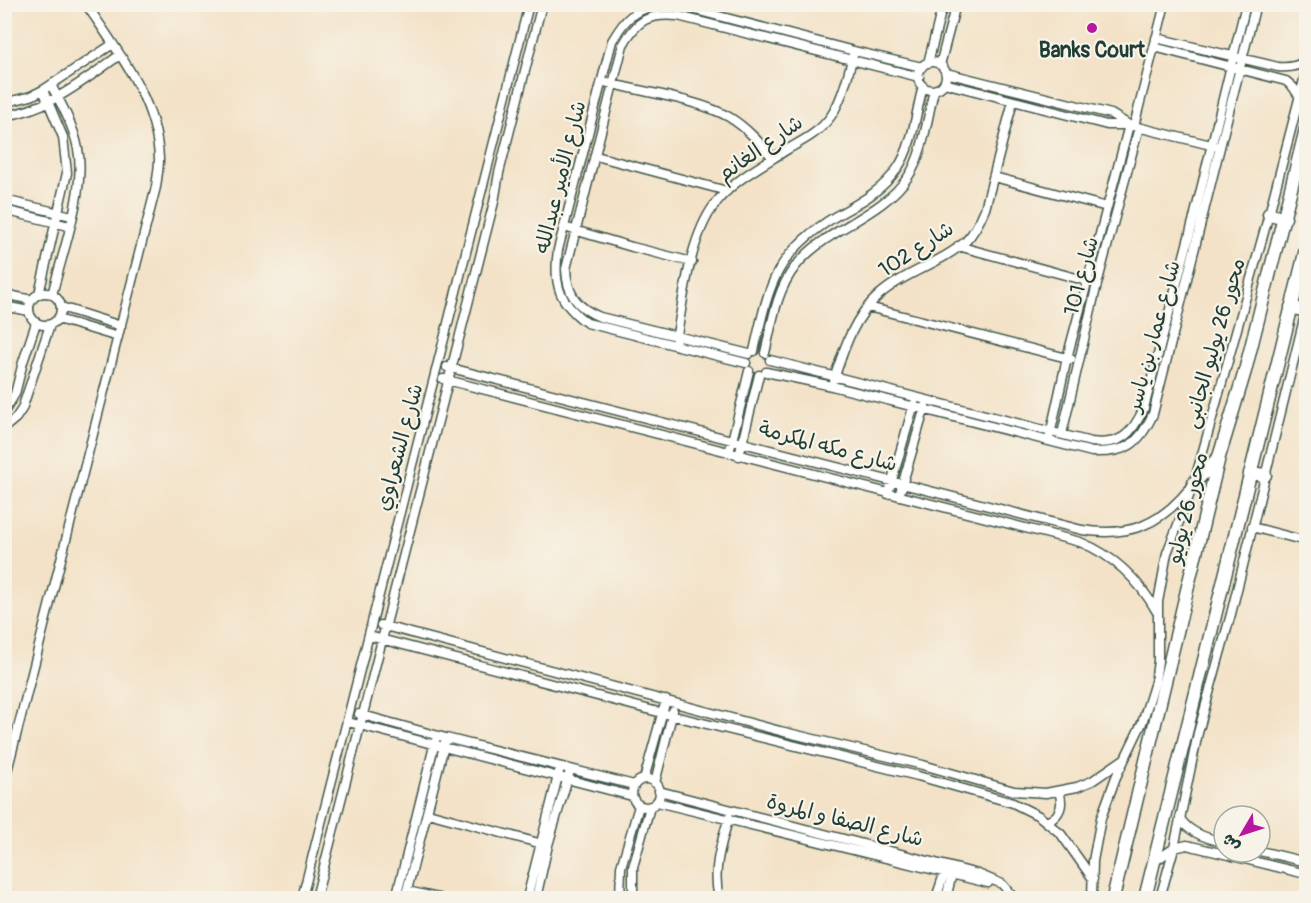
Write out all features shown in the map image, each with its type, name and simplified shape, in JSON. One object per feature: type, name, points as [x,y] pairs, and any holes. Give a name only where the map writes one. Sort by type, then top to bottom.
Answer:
[{"type":"highway","name":"محور 26 يوليو","points":[[1113,898],[1219,457],[1245,371],[1306,129]]},
{"type":"highway","points":[[1269,214],[1285,218]]},
{"type":"highway","points":[[1144,898],[1306,249]]},
{"type":"highway","points":[[1291,307],[1306,311]]},
{"type":"highway","points":[[1194,483],[1219,457]]},
{"type":"highway","points":[[1250,473],[1265,476]]},
{"type":"street","points":[[5,778],[156,188],[159,161],[152,116],[143,95],[120,54],[86,4]]},
{"type":"street","name":"شارع الشعراوي","points":[[303,898],[529,4]]},
{"type":"street","name":"شارع الشعراوي","points":[[316,898],[542,4]]},
{"type":"street","points":[[660,4],[681,6],[854,51],[925,65],[940,65]]},
{"type":"street","name":"شارع الأمير عبدالله","points":[[660,4],[639,10],[623,23],[612,41],[564,227],[556,268],[557,285],[563,300],[581,312],[677,336],[749,360]]},
{"type":"street","points":[[729,453],[749,360],[771,285],[783,262],[799,242],[819,226],[886,183],[899,167],[908,147],[923,86],[919,77],[944,4]]},
{"type":"street","points":[[940,65],[956,4]]},
{"type":"street","points":[[1134,126],[1165,4]]},
{"type":"street","name":"شارع عمار بن ياسر","points":[[1200,215],[1211,146],[1246,4]]},
{"type":"street","name":"شارع عمار بن ياسر","points":[[749,360],[763,374],[832,386],[1092,452],[1111,453],[1130,446],[1144,432],[1153,414],[1176,308],[1200,215],[1221,148],[1257,4]]},
{"type":"street","name":"شارع الأمير عبدالله","points":[[749,360],[675,346],[587,323],[566,282],[566,269],[623,45],[631,30],[644,20],[661,15],[678,16],[919,77]]},
{"type":"street","points":[[1155,42],[1233,56],[1278,67],[1290,68],[1301,65],[1306,60]]},
{"type":"street","points":[[1155,42],[1286,81],[1299,96]]},
{"type":"street","points":[[4,103],[31,96],[113,44]]},
{"type":"street","name":"شارع الغانم","points":[[675,346],[692,262],[704,223],[714,206],[727,191],[773,158],[808,138],[826,122],[838,102],[854,51]]},
{"type":"street","points":[[4,116],[31,110],[58,98],[120,54]]},
{"type":"street","points":[[940,65],[946,73],[1114,115],[1134,126]]},
{"type":"street","name":"محور 26 يوليو الجانبى","points":[[1092,898],[1095,850],[1101,818],[1116,777],[1149,703],[1155,682],[1160,585],[1167,553],[1194,483],[1306,72]]},
{"type":"street","points":[[739,456],[763,374],[770,367],[767,357],[782,289],[793,269],[809,251],[895,194],[910,175],[919,152],[933,90],[944,83],[946,73]]},
{"type":"street","points":[[602,82],[710,108],[744,127],[773,158]]},
{"type":"street","points":[[944,83],[1107,125],[1134,126],[1221,148]]},
{"type":"street","points":[[923,86],[933,90]]},
{"type":"street","points":[[47,87],[58,98],[75,137],[80,161],[80,184],[52,295]]},
{"type":"street","points":[[29,311],[56,224],[65,185],[66,161],[63,136],[49,102],[47,87]]},
{"type":"street","name":"شارع 102","points":[[832,386],[850,333],[868,306],[900,279],[958,246],[980,223],[1013,101]]},
{"type":"street","name":"شارع 101","points":[[1049,441],[1067,358],[1107,207],[1134,126]]},
{"type":"street","name":"شارع 101","points":[[1062,434],[1134,126]]},
{"type":"street","points":[[584,150],[727,191]]},
{"type":"street","points":[[579,169],[585,172],[592,171]]},
{"type":"street","points":[[994,177],[1107,207]]},
{"type":"street","points":[[4,200],[72,216]]},
{"type":"street","points":[[855,205],[861,217]]},
{"type":"street","points":[[4,210],[69,226]]},
{"type":"street","points":[[564,227],[692,262]]},
{"type":"street","points":[[958,246],[1097,284]]},
{"type":"street","points":[[4,294],[35,297],[52,295]]},
{"type":"street","points":[[4,428],[16,418],[22,409],[50,325],[58,319],[61,307],[52,295]]},
{"type":"street","points":[[4,306],[29,311],[36,323]]},
{"type":"street","points":[[868,306],[1078,361]]},
{"type":"street","points":[[61,307],[121,326]]},
{"type":"street","name":"شارع عمار بن ياسر","points":[[749,360],[767,357],[915,398],[1107,444],[1123,437],[1136,424],[1144,408],[1176,308]]},
{"type":"street","points":[[1160,898],[1174,848],[1198,733],[1231,614],[1306,311]]},
{"type":"street","points":[[58,319],[118,337]]},
{"type":"street","points":[[36,323],[50,325]]},
{"type":"street","points":[[4,412],[15,394],[22,362],[36,323]]},
{"type":"street","name":"شارع مكه المكرمة","points":[[439,365],[953,498],[1100,533],[1135,529],[1152,523],[1168,512],[1194,483]]},
{"type":"street","name":"شارع مكه المكرمة","points":[[436,377],[1090,546],[1116,562],[1138,584],[1158,613]]},
{"type":"street","points":[[1148,395],[1157,398]]},
{"type":"street","points":[[888,494],[915,398]]},
{"type":"street","points":[[899,496],[926,400]]},
{"type":"street","points":[[655,435],[657,421]]},
{"type":"street","points":[[951,510],[953,498]]},
{"type":"street","points":[[968,514],[971,502]]},
{"type":"street","points":[[1003,523],[1006,511]]},
{"type":"street","points":[[1049,535],[1052,523]]},
{"type":"street","points":[[1252,527],[1306,541]]},
{"type":"street","points":[[372,623],[780,731],[923,765],[1014,791],[1059,792],[1092,781],[1126,757]]},
{"type":"street","points":[[369,636],[516,676],[920,777],[1013,803],[1047,822],[1070,845],[1093,879]]},
{"type":"street","points":[[516,676],[519,661]]},
{"type":"street","points":[[445,743],[566,767],[634,785],[644,780],[666,699]]},
{"type":"street","points":[[633,898],[633,867],[654,804],[676,702]]},
{"type":"street","points":[[350,712],[445,743],[632,796],[639,806]]},
{"type":"street","points":[[348,722],[436,740]]},
{"type":"street","points":[[777,741],[780,731]]},
{"type":"street","points":[[396,898],[436,740]]},
{"type":"street","points":[[439,898],[406,895],[445,743]]},
{"type":"street","points":[[920,777],[923,765]]},
{"type":"street","points":[[527,898],[545,844],[566,767]]},
{"type":"street","points":[[644,780],[657,787]]},
{"type":"street","points":[[632,796],[634,785]]},
{"type":"street","name":"شارع الصفا و المروة","points":[[657,787],[995,883],[1014,898]]},
{"type":"street","points":[[1047,822],[1058,815],[1061,808],[1062,800],[1059,792]]},
{"type":"street","points":[[639,806],[654,804]]},
{"type":"street","name":"شارع الصفا و المروة","points":[[654,804],[950,870]]},
{"type":"street","points":[[620,898],[621,867],[639,806]]},
{"type":"street","points":[[719,898],[716,865],[731,809]]},
{"type":"street","points":[[428,813],[545,844]]},
{"type":"street","points":[[1180,818],[1185,826],[1212,838]]},
{"type":"street","points":[[1203,848],[1205,836]]},
{"type":"street","points":[[536,898],[545,844]]},
{"type":"street","points":[[1154,862],[1174,848],[1187,845],[1306,874]]},
{"type":"street","points":[[1272,853],[1306,862]]},
{"type":"street","points":[[936,898],[950,870]]},
{"type":"street","points":[[946,898],[950,870]]},
{"type":"street","name":"شارع الصفا و المروة","points":[[995,883],[1007,898]]},
{"type":"place","name":"Banks Court","points":[[1092,28]]}]
